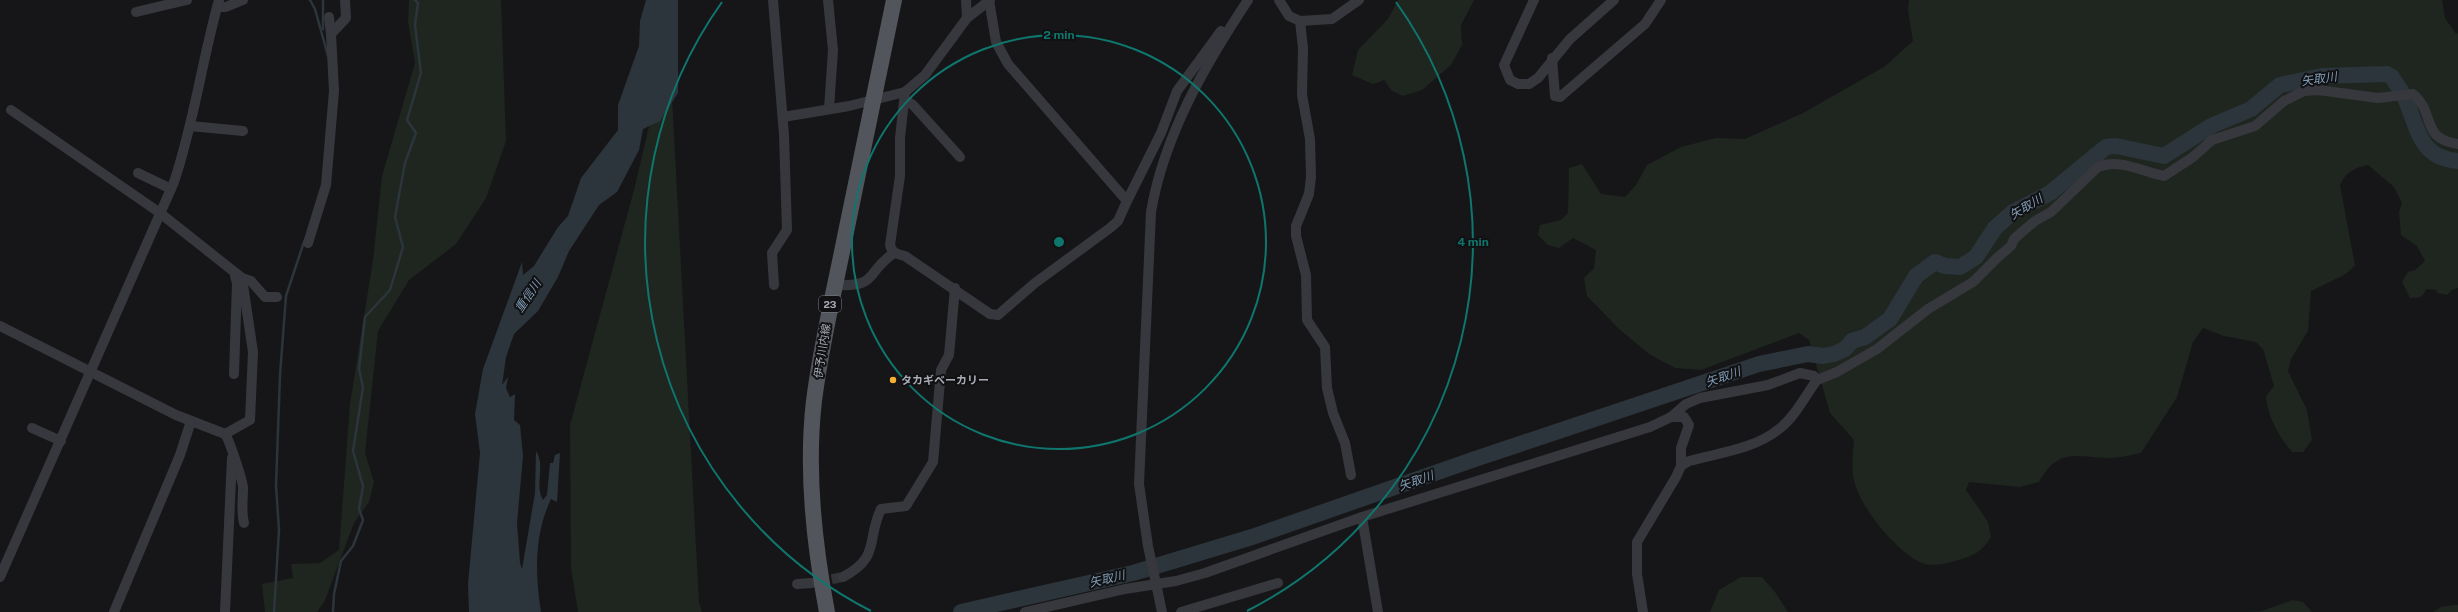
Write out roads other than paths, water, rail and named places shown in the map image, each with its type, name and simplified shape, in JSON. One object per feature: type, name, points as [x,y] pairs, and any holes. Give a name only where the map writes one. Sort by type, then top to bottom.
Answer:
[{"type":"main road","name":"伊予川内線","points":[[827,612],[816,538],[812,433],[819,363],[894,0]]},
{"type":"street","points":[[136,12],[187,0]]},
{"type":"street","points":[[0,577],[171,189],[183,156],[218,3],[226,7],[243,0]]},
{"type":"street","points":[[331,34],[346,18],[345,0]]},
{"type":"street","points":[[773,0],[783,117],[787,230],[772,253],[774,285]]},
{"type":"street","points":[[828,0],[832,50],[829,109]]},
{"type":"street","points":[[966,0],[967,18]]},
{"type":"street","points":[[1127,201],[1008,64],[996,42],[989,0],[967,18],[925,75],[905,96],[900,138],[900,176],[890,245],[894,253],[905,256],[955,288],[990,314],[998,315],[1035,283],[1118,221],[1160,133],[1177,91],[1232,18],[1240,12]]},
{"type":"street","points":[[1162,612],[1148,546],[1139,484],[1151,212],[1155,187],[1178,122],[1220,45],[1248,0]]},
{"type":"street","points":[[1279,0],[1289,16],[1300,21],[1332,19],[1359,0]]},
{"type":"street","points":[[1534,0],[1506,58],[1506,72],[1510,80],[1514,82],[1529,84],[1538,78],[1552,58],[1570,39],[1614,0]]},
{"type":"street","points":[[1552,58],[1555,96],[1560,97],[1645,24],[1661,0]]},
{"type":"street","points":[[308,243],[326,186],[334,91],[329,17]]},
{"type":"street","points":[[1300,21],[1303,48],[1302,95],[1310,139],[1312,177],[1309,194],[1296,226],[1296,236],[1306,275],[1307,320],[1325,347],[1325,373],[1327,388],[1333,413],[1345,443],[1351,474]]},
{"type":"street","points":[[1681,466],[1689,461],[1754,443],[1771,435],[1787,421],[1817,380],[1837,372],[1877,349],[1928,309],[1973,282],[1998,257],[2012,246],[2014,240],[2023,231],[2035,220],[2051,212],[2098,167],[2106,164],[2128,166],[2164,176],[2193,157],[2201,147],[2212,140],[2255,126],[2295,94],[2318,90],[2378,98],[2413,94],[2425,110],[2434,136],[2447,143],[2458,144]]},
{"type":"street","points":[[783,117],[905,96]]},
{"type":"street","points":[[905,96],[960,157]]},
{"type":"street","points":[[11,110],[160,213],[242,278],[251,280],[265,297],[277,297]]},
{"type":"street","points":[[190,126],[243,131]]},
{"type":"street","points":[[138,173],[171,189]]},
{"type":"street","points":[[835,285],[852,286],[865,282],[884,260],[894,253]]},
{"type":"street","points":[[233,270],[237,283],[234,374]]},
{"type":"street","points":[[0,326],[191,421],[229,427],[250,420],[253,352],[242,278]]},
{"type":"street","points":[[843,577],[858,570],[868,557],[881,508],[906,506],[933,462],[941,370],[949,355],[955,288]]},
{"type":"street","points":[[1025,612],[1204,573],[1362,517],[1650,427],[1671,417],[1686,404],[1705,396],[1768,385],[1800,373],[1814,376],[1817,380]]},
{"type":"street","points":[[1643,612],[1637,574],[1637,542],[1676,478],[1681,466],[1681,448],[1689,425],[1684,417],[1671,417]]},
{"type":"street","points":[[114,612],[180,455],[191,421]]},
{"type":"street","points":[[225,612],[232,452],[229,427]]},
{"type":"street","points":[[32,428],[61,440]]},
{"type":"street","points":[[232,452],[243,486],[242,514],[244,523]]},
{"type":"street","points":[[1362,517],[1378,612]]},
{"type":"street","points":[[797,584],[812,583]]},
{"type":"street","points":[[1181,612],[1278,583]]},
{"type":"water","name":"重信川","points":[[646,0],[678,0],[678,93],[660,121],[643,129],[639,150],[617,192],[599,205],[569,251],[558,277],[538,311],[514,334],[506,357],[502,385],[508,377],[506,388],[510,397],[515,394],[514,420],[520,425],[523,456],[517,523],[520,563],[522,569],[535,493],[536,451],[540,463],[540,488],[543,500],[547,495],[550,463],[553,463],[555,455],[560,453],[557,502],[551,499],[545,513],[541,526],[537,554],[541,612],[469,612],[468,584],[480,453],[475,414],[483,369],[522,262],[523,275],[534,266],[558,227],[568,216],[581,178],[618,130],[618,105],[639,46],[640,21]]},
{"type":"waterway","points":[[310,0],[315,9],[328,56]]},
{"type":"waterway","points":[[323,0],[323,29]]},
{"type":"waterway","points":[[333,612],[334,594],[341,561],[353,546],[363,520],[359,509],[363,486],[353,451],[363,387],[359,369],[365,317],[390,290],[403,247],[395,217],[405,163],[416,133],[407,120],[421,73],[415,25],[418,3],[415,0]]},
{"type":"waterway","name":"矢取川","points":[[961,612],[1133,573],[1252,537],[1478,458],[1759,364],[1808,354],[1823,356],[1834,354],[1845,349],[1852,341],[1865,337],[1890,319],[1916,276],[1935,262],[1945,266],[1960,267],[1976,257],[1995,228],[2013,212],[2050,193],[2106,147],[2116,146],[2164,156],[2211,126],[2251,109],[2280,85],[2322,76],[2387,74],[2392,77],[2401,91]]},
{"type":"waterway","name":"矢取川","points":[[2405,98],[2417,130],[2428,148],[2435,154],[2445,159],[2458,161]]},
{"type":"waterway","points":[[274,612],[279,530],[276,486],[280,375],[286,296],[304,242]]},
{"type":"tunnel","points":[[817,582],[843,577]]},
{"type":"place","name":"タカギベーカリー","points":[[893,380]]}]
